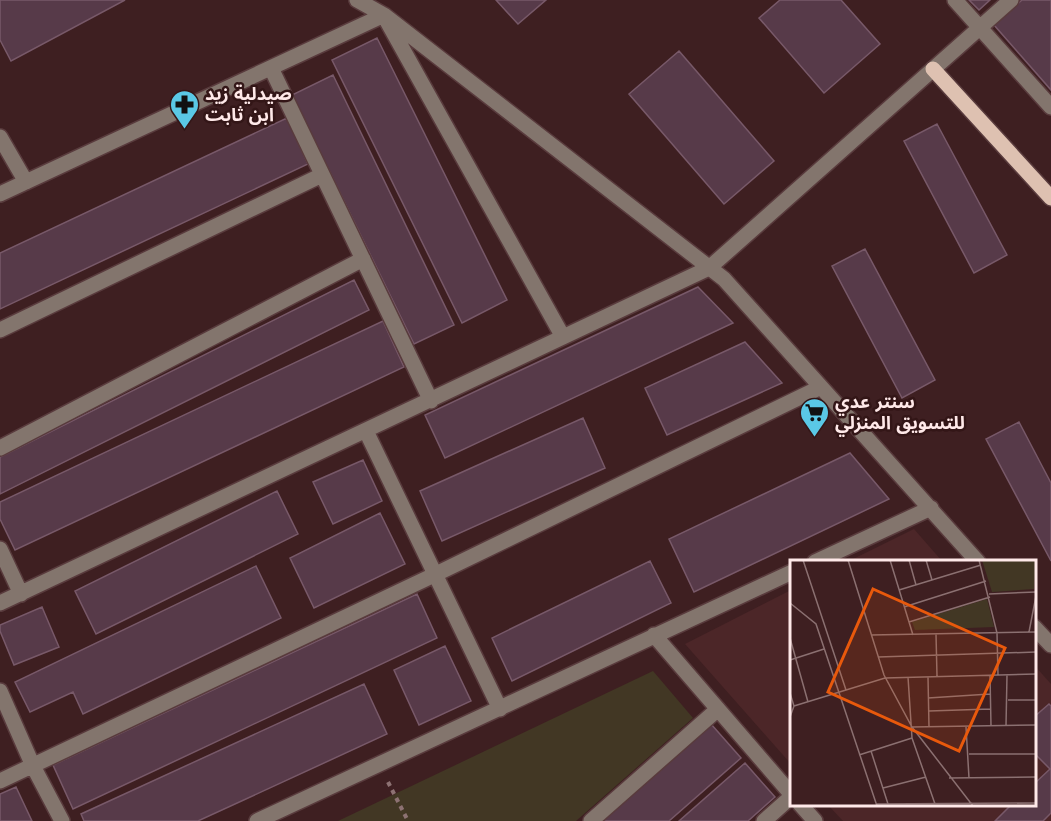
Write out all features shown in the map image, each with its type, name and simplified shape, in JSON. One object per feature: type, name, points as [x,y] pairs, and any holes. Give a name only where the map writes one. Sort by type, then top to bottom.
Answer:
[{"type":"main road","points":[[933,69],[1051,198]]},
{"type":"street","points":[[357,0],[384,15],[724,279],[977,560]]},
{"type":"street","points":[[377,0],[563,338]]},
{"type":"street","points":[[955,0],[1051,107]]},
{"type":"street","points":[[0,603],[431,401],[709,267],[1011,0]]},
{"type":"street","points":[[0,194],[384,15]]},
{"type":"street","points":[[271,68],[431,401]]},
{"type":"street","points":[[0,137],[26,182]]},
{"type":"street","points":[[0,330],[322,175]]},
{"type":"street","points":[[0,448],[363,259]]},
{"type":"street","points":[[0,781],[434,575],[820,387]]},
{"type":"street","points":[[366,431],[500,709]]},
{"type":"street","points":[[817,560],[931,508]]},
{"type":"street","points":[[0,549],[21,594]]},
{"type":"street","points":[[257,821],[790,573]]},
{"type":"street","points":[[1036,628],[1051,645]]},
{"type":"street","points":[[654,635],[790,793]]},
{"type":"street","points":[[0,691],[33,766],[62,821]]},
{"type":"street","points":[[591,821],[718,709]]},
{"type":"street","points":[[764,821],[790,797]]},
{"type":"street","points":[[802,806],[815,821]]},
{"type":"path","points":[[379,765],[408,821]]},
{"type":"shaded area","points":[[914,529],[941,560],[851,560]]},
{"type":"shaded area","points":[[790,591],[790,763],[685,644]]},
{"type":"shaded area","points":[[1036,667],[1051,684],[1051,821],[843,821],[829,806],[1036,806]]},
{"type":"shaded area","points":[[653,671],[693,718],[576,821],[338,821]]},
{"type":"building","points":[[0,0],[125,0],[11,61],[0,40]]},
{"type":"building","points":[[496,0],[546,0],[518,24]]},
{"type":"building","points":[[780,0],[841,0],[880,44],[824,93],[759,18]]},
{"type":"building","points":[[969,0],[990,0],[979,10]]},
{"type":"building","points":[[1022,0],[1051,0],[1051,90],[994,25]]},
{"type":"building","points":[[377,38],[507,300],[462,323],[332,60]]},
{"type":"building","points":[[679,51],[774,161],[724,204],[629,94]]},
{"type":"building","points":[[333,75],[454,325],[414,344],[292,95]]},
{"type":"building","points":[[287,118],[308,164],[0,309],[0,253]]},
{"type":"building","points":[[937,124],[1007,255],[974,273],[904,141]]},
{"type":"building","points":[[865,249],[935,380],[902,398],[832,266]]},
{"type":"building","points":[[354,280],[369,310],[0,494],[0,457]]},
{"type":"building","points":[[698,287],[733,323],[445,458],[425,415]]},
{"type":"building","points":[[383,321],[404,367],[15,550],[0,519],[0,502]]},
{"type":"building","points":[[745,342],[782,383],[667,435],[645,388]]},
{"type":"building","points":[[583,418],[605,468],[442,541],[420,491]]},
{"type":"building","points":[[1019,422],[1051,483],[1051,561],[986,439]]},
{"type":"building","points":[[850,453],[889,499],[694,592],[669,539]]},
{"type":"building","points":[[363,460],[382,501],[333,524],[313,482]]},
{"type":"building","points":[[277,491],[298,534],[96,634],[75,591]]},
{"type":"building","points":[[380,513],[405,564],[314,608],[290,558]]},
{"type":"building","points":[[650,561],[671,603],[512,681],[492,638]]},
{"type":"building","points":[[256,566],[281,618],[83,714],[73,692],[30,712],[15,682]]},
{"type":"building","points":[[417,594],[437,638],[73,809],[53,765]]},
{"type":"building","points":[[42,607],[59,647],[14,665],[0,631],[0,625]]},
{"type":"building","points":[[445,646],[471,701],[419,725],[394,670]]},
{"type":"building","points":[[364,684],[387,734],[198,821],[84,821],[81,814]]},
{"type":"building","points":[[1049,704],[1051,706],[1051,813],[1043,821],[995,821],[1010,806],[1036,806],[1036,782],[1050,769],[1036,755],[1036,715]]},
{"type":"building","points":[[711,724],[741,758],[669,821],[600,821]]},
{"type":"building","points":[[745,763],[775,797],[748,821],[679,821]]},
{"type":"building","points":[[16,787],[32,821],[0,821],[0,794]]},
{"type":"place","name":"صيدلية زيد ابن ثابت","points":[[184,130]]},
{"type":"place","name":"سنتر عدي للتسويق المنزلي","points":[[814,438]]}]
